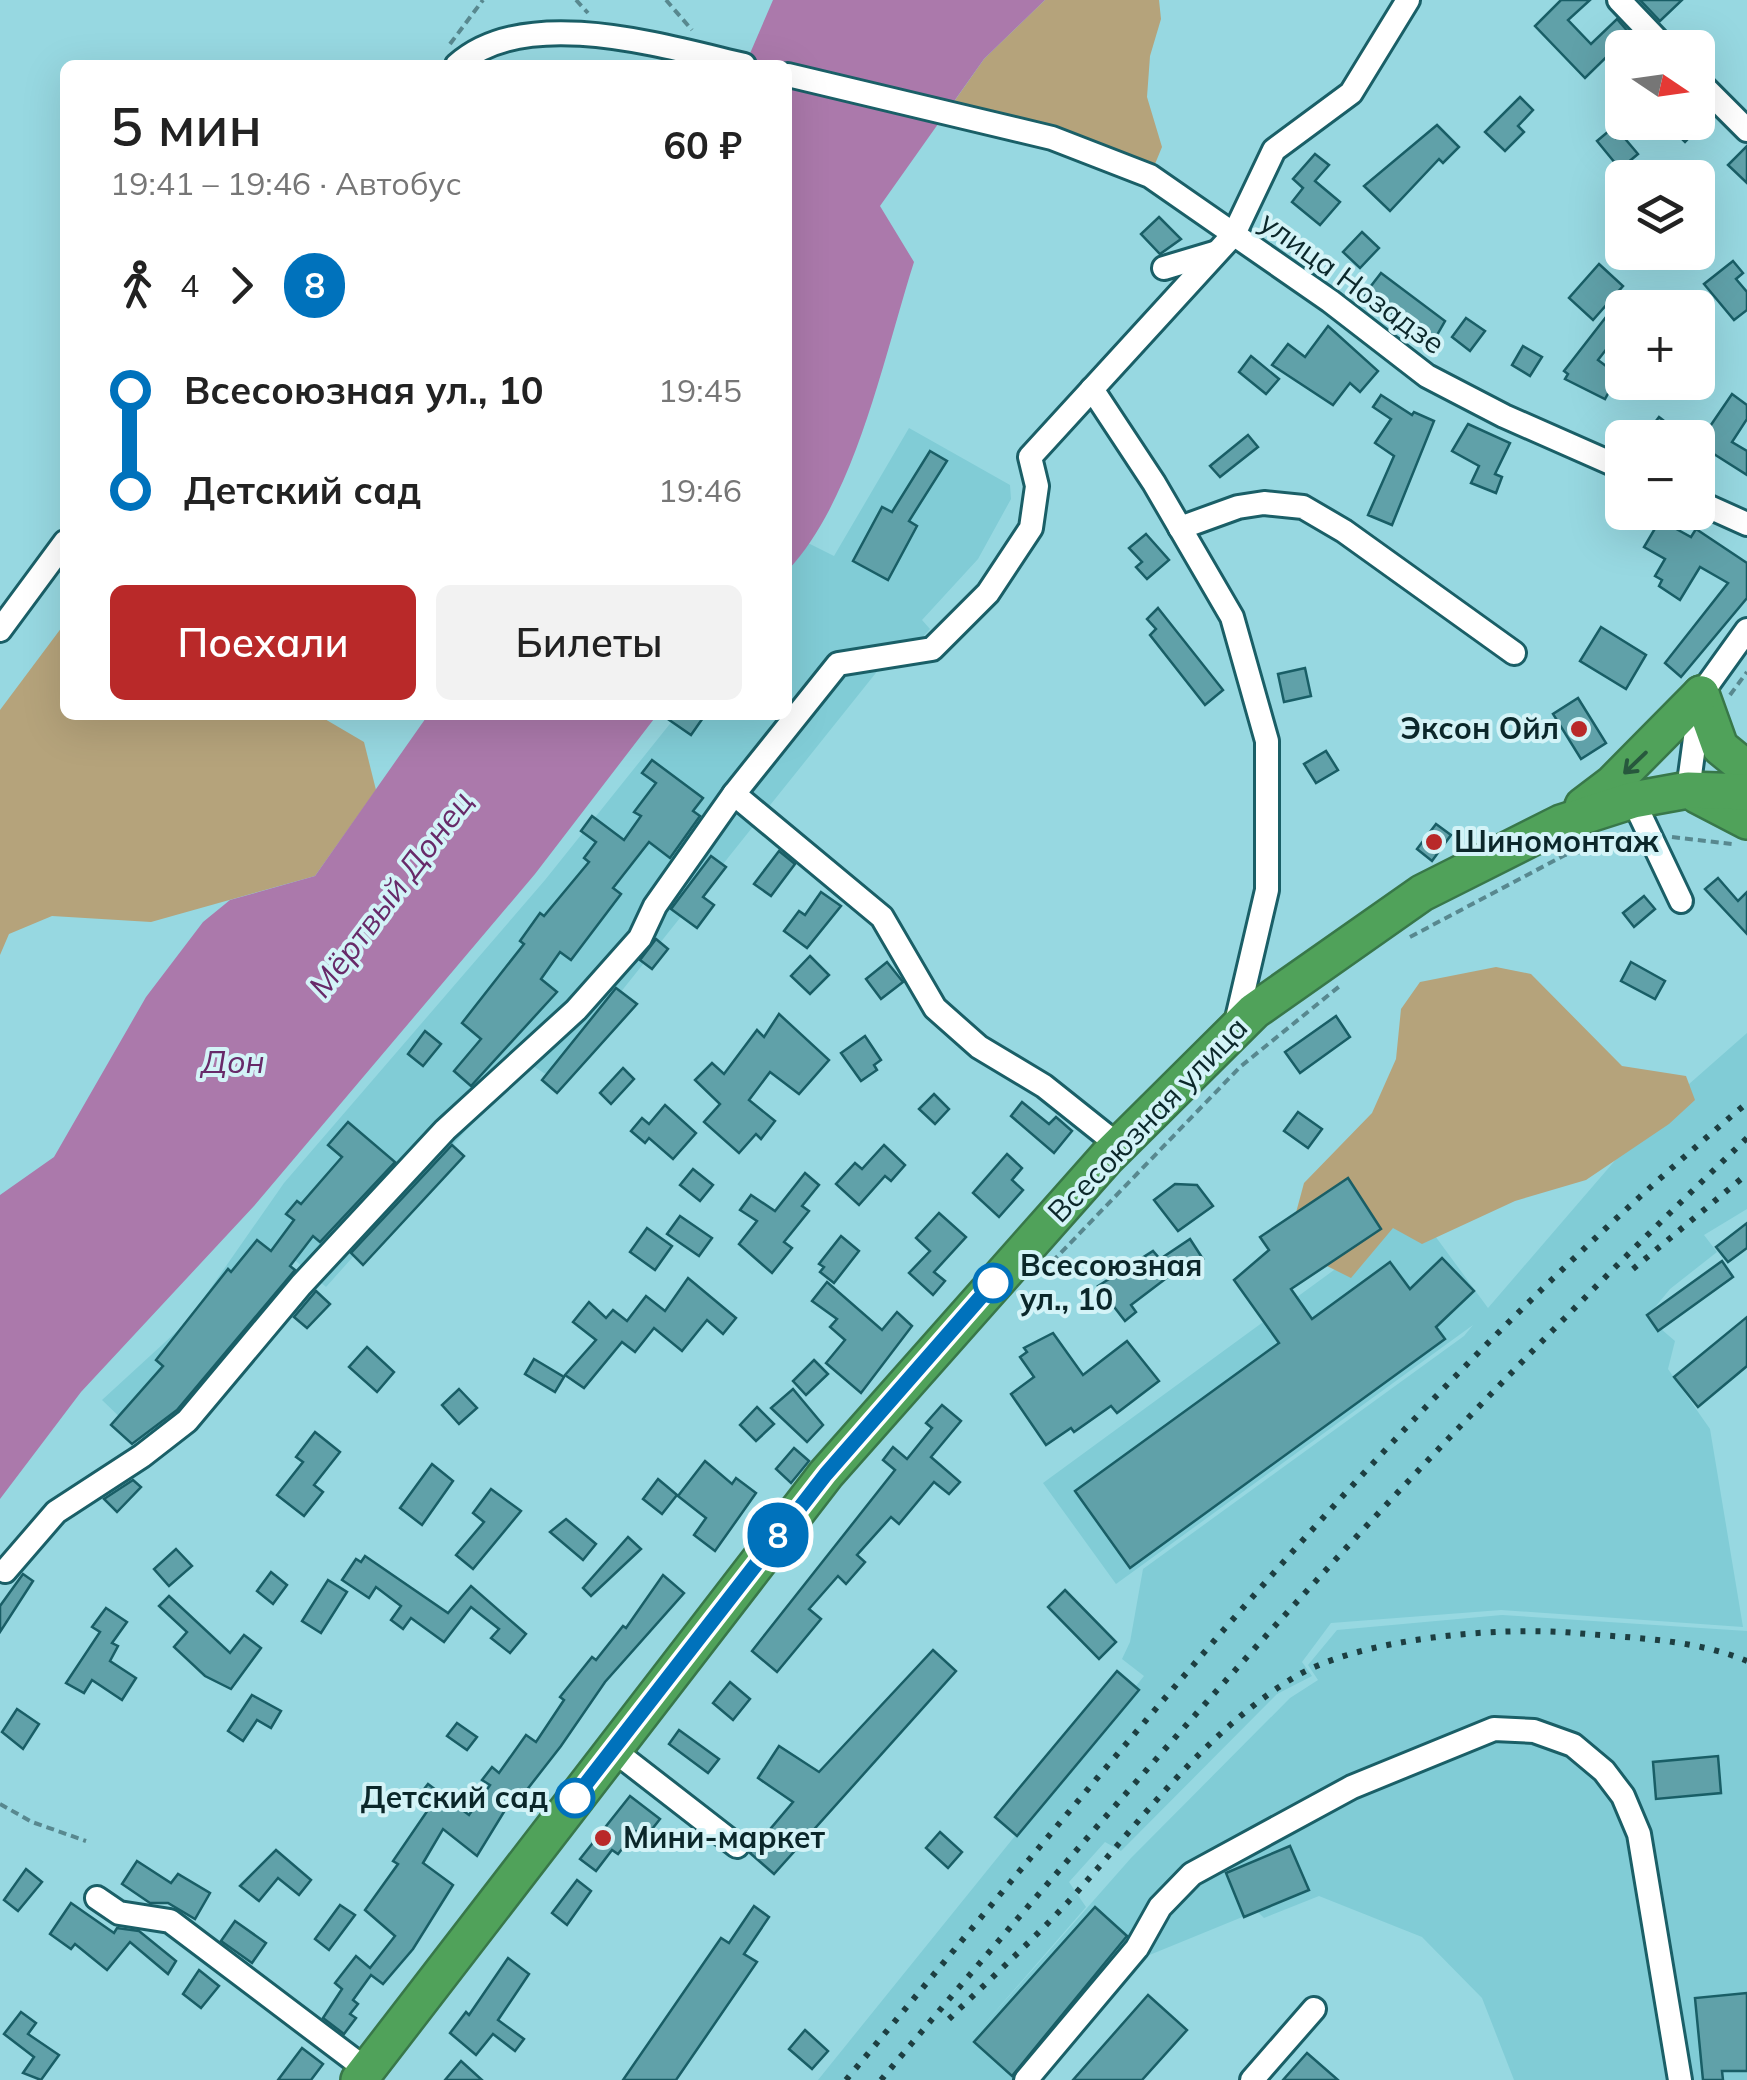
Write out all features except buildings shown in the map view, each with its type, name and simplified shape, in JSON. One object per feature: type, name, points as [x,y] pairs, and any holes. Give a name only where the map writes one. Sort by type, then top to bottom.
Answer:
[{"type":"highway","points":[[1560,823],[1612,784],[1701,694],[1720,746],[1747,769]]},
{"type":"highway","name":"Всесоюзная улица","points":[[363,2075],[826,1474],[1118,1145],[1254,1011],[1422,892],[1560,823],[1633,800],[1688,790],[1747,792]]},
{"type":"highway","points":[[1688,790],[1747,822]]},
{"type":"street","points":[[5,1572],[56,1512],[142,1456],[187,1421],[300,1284],[445,1130],[576,1010],[640,938],[655,906],[734,794],[838,664],[932,648],[988,593],[1032,528],[1036,486],[1030,457],[1226,243],[1274,150],[1351,93],[1408,0]]},
{"type":"street","points":[[1618,0],[1647,30]]},
{"type":"street","points":[[450,58],[538,31],[661,46],[723,60]]},
{"type":"street","name":"улица Нозадзе","points":[[792,76],[1052,138],[1150,176],[1226,243],[1427,376],[1504,416],[1605,461]]},
{"type":"street","points":[[1715,98],[1747,130]]},
{"type":"street","points":[[1164,268],[1226,243]]},
{"type":"street","points":[[1092,389],[1232,617],[1267,741],[1268,890],[1234,1030]]},
{"type":"street","points":[[1180,528],[1238,507],[1264,503],[1303,507],[1344,531],[1514,653]]},
{"type":"street","points":[[1715,510],[1747,524]]},
{"type":"street","points":[[0,630],[60,549]]},
{"type":"street","points":[[1688,790],[1701,694],[1747,630]]},
{"type":"street","points":[[734,794],[882,917],[935,1008],[979,1047],[1044,1086],[1118,1145]]},
{"type":"street","points":[[1633,800],[1682,901]]},
{"type":"street","points":[[1026,2080],[1138,1948],[1160,1906],[1192,1874],[1352,1787],[1494,1729],[1534,1731],[1573,1745],[1604,1771],[1622,1796],[1638,1834],[1680,2080]]},
{"type":"street","points":[[612,1749],[737,1846]]},
{"type":"street","points":[[98,1898],[119,1913],[170,1921],[363,2075]]},
{"type":"street","points":[[1252,2080],[1314,2009]]},
{"type":"path","points":[[450,58],[484,0]]},
{"type":"path","points":[[666,0],[678,9],[710,57]]},
{"type":"path","points":[[1666,836],[1747,846]]},
{"type":"path","points":[[1401,942],[1565,855],[1636,842]]},
{"type":"path","points":[[1051,1264],[1240,1067],[1341,985]]},
{"type":"path","points":[[0,1804],[32,1822],[86,1841]]},
{"type":"shaded area","points":[[1045,0],[1159,0],[1161,19],[1150,56],[1147,97],[1162,147],[1150,176],[946,113],[984,59]]},
{"type":"shaded area","points":[[909,428],[1010,485],[1011,499],[978,559],[922,620],[930,629],[896,666],[879,669],[620,993],[547,1075],[527,1062],[326,1287],[290,1256],[169,1403],[184,1416],[153,1449],[102,1400],[187,1322],[284,1183],[545,880],[673,720],[792,720],[792,535],[834,556]]},
{"type":"shaded area","points":[[60,630],[60,720],[327,720],[364,742],[376,790],[315,876],[151,922],[52,916],[9,934],[0,955],[0,710]]},
{"type":"shaded area","points":[[1496,967],[1531,974],[1622,1066],[1686,1076],[1695,1100],[1669,1124],[1586,1180],[1515,1201],[1422,1244],[1393,1228],[1351,1278],[1287,1246],[1304,1183],[1372,1113],[1396,1059],[1401,1009],[1420,982]]},
{"type":"shaded area","points":[[1747,1033],[1747,1209],[1704,1235],[1717,1252],[1670,1289],[1647,1317],[1675,1341],[1668,1369],[1710,1429],[1743,1627],[1501,1610],[1331,1623],[1302,1662],[1312,1676],[1277,1694],[1121,1851],[1105,1842],[1069,1882],[1086,1907],[974,2036],[1131,1858],[1290,1698],[1318,1680],[1308,1665],[1337,1630],[1502,1615],[1747,1631],[1747,2080],[1514,2080],[1482,1998],[1422,1937],[1319,1896],[1264,1918],[1257,1911],[1125,1965],[1028,2080],[818,2080],[1144,1676],[1122,1659],[1130,1642],[1143,1569],[1464,1336],[1473,1325],[1116,1584],[1043,1483],[1416,1210],[1488,1308],[1655,1114]]},
{"type":"water","points":[[773,0],[1045,0],[984,59],[880,206],[914,262],[879,382],[849,466],[832,505],[792,565],[792,60],[747,60]]},
{"type":"water","name":"Дон","points":[[424,720],[653,720],[535,874],[254,1206],[81,1392],[0,1499],[0,1195],[54,1157],[146,997],[203,922],[230,900],[315,876]]},
{"type":"railway","points":[[846,2080],[1166,1697],[1387,1448],[1502,1328],[1622,1213],[1747,1103]]},
{"type":"railway","points":[[881,2080],[1088,1836],[1301,1597],[1520,1364],[1747,1138]]},
{"type":"railway","points":[[1633,1269],[1747,1174]]},
{"type":"railway","points":[[949,2019],[1068,1902],[1146,1812],[1230,1725],[1260,1700],[1321,1664],[1391,1644],[1508,1631],[1662,1641],[1706,1648],[1747,1661]]},
{"type":"bus line","name":"8","points":[[575,1798],[826,1474],[993,1283]]},
{"type":"place","name":"Эксон Ойл","points":[[1579,729]]},
{"type":"place","name":"Шиномонтаж","points":[[1434,842]]},
{"type":"place","name":"Всесоюзная ул., 10","points":[[993,1283]]},
{"type":"place","name":"Детский сад","points":[[575,1798]]},
{"type":"place","name":"Мини-маркет","points":[[603,1838]]},
{"type":"water label","name":"Мёртвый Донец","points":[[391,894]]}]
